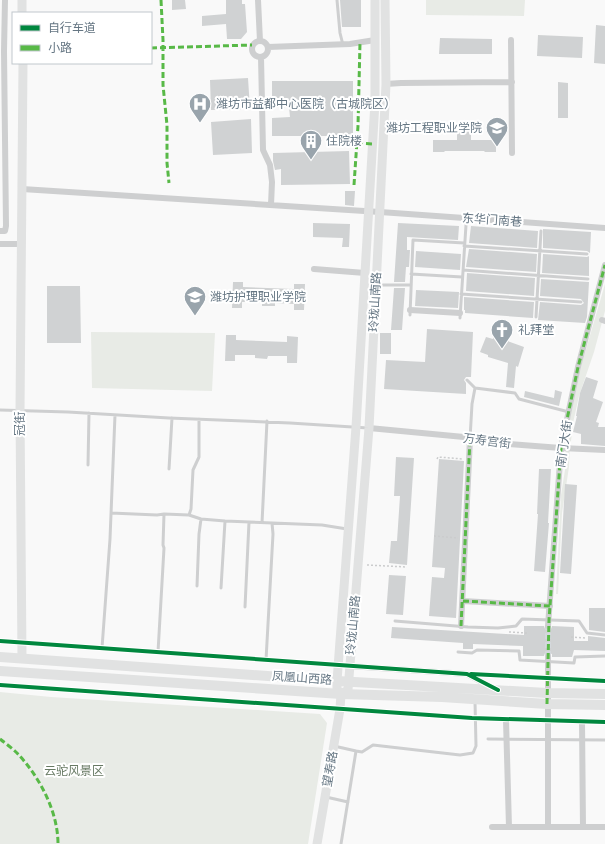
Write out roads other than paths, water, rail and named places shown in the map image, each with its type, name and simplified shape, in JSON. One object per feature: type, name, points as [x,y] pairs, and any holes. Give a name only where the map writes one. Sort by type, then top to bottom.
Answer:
[{"type":"main road","points":[[22,0],[22,12]]},
{"type":"main road","name":"玲珑山南路","points":[[375,0],[376,93],[356,427],[337,681],[337,688],[341,694],[348,690],[369,428],[386,84],[385,0]]},
{"type":"main road","name":"冠街","points":[[22,64],[20,412],[22,658]]},
{"type":"main road","name":"凤凰山西路","points":[[0,657],[337,681],[548,693],[605,694]]},
{"type":"main road","name":"凤凰山西路","points":[[0,671],[341,694],[474,699],[547,704],[605,705]]},
{"type":"main road","name":"望寿路","points":[[317,844],[334,746],[341,694]]},
{"type":"street","points":[[0,231],[5,231],[3,202],[2,14],[5,0]]},
{"type":"street","points":[[258,0],[260,40]]},
{"type":"street","points":[[260,40],[268,47]]},
{"type":"street","points":[[260,40],[253,44],[251,50],[254,55],[261,57],[266,54],[268,47]]},
{"type":"street","points":[[268,47],[343,45],[375,40]]},
{"type":"street","points":[[511,40],[512,153]]},
{"type":"street","points":[[261,57],[263,150],[270,165],[272,182],[271,205]]},
{"type":"street","points":[[386,84],[401,82],[512,82]]},
{"type":"street","name":"东华门南巷","points":[[22,189],[369,211],[605,228]]},
{"type":"street","points":[[0,244],[22,244]]},
{"type":"street","name":"南门大街","points":[[548,623],[561,448],[578,367],[605,265]]},
{"type":"street","points":[[314,269],[365,273]]},
{"type":"street","points":[[410,313],[460,316]]},
{"type":"street","name":"万寿宫街","points":[[369,428],[561,448],[605,450]]},
{"type":"street","points":[[461,626],[470,439]]},
{"type":"street","points":[[462,601],[550,606]]},
{"type":"street","points":[[548,659],[548,827]]},
{"type":"street","points":[[350,666],[467,674],[498,690]]},
{"type":"street","points":[[506,720],[509,827]]},
{"type":"street","points":[[582,722],[583,827]]},
{"type":"street","points":[[492,827],[605,827]]},
{"type":"lane","points":[[337,0],[340,33],[343,45]]},
{"type":"lane","points":[[460,316],[466,225]]},
{"type":"lane","points":[[536,317],[540,231]]},
{"type":"lane","points":[[410,313],[413,240],[587,254]]},
{"type":"lane","points":[[463,270],[588,279]]},
{"type":"lane","points":[[412,274],[462,277]]},
{"type":"lane","points":[[375,285],[411,285]]},
{"type":"lane","points":[[461,294],[581,302]]},
{"type":"lane","points":[[467,380],[475,388],[515,393],[519,399],[569,412]]},
{"type":"lane","points":[[470,439],[472,404],[475,388]]},
{"type":"lane","points":[[0,410],[267,421],[369,428]]},
{"type":"lane","points":[[88,465],[89,413]]},
{"type":"lane","points":[[102,648],[111,513],[115,415]]},
{"type":"lane","points":[[169,469],[172,418]]},
{"type":"lane","points":[[189,516],[191,509],[193,470],[199,457],[200,419]]},
{"type":"lane","points":[[262,523],[267,421]]},
{"type":"lane","points":[[111,513],[164,514],[225,521],[322,525],[349,529]]},
{"type":"lane","points":[[158,652],[164,548],[164,514]]},
{"type":"lane","points":[[197,586],[201,519]]},
{"type":"lane","points":[[221,588],[225,521]]},
{"type":"lane","points":[[245,607],[249,522]]},
{"type":"lane","points":[[266,660],[273,534],[272,523]]},
{"type":"lane","points":[[395,621],[498,628],[516,626],[522,619],[548,623],[578,621],[586,632],[605,635]]},
{"type":"lane","points":[[458,652],[472,653],[477,650],[519,651],[520,660],[548,659],[574,663],[575,657],[605,656]]},
{"type":"lane","points":[[334,746],[362,752],[374,746],[460,755],[473,753],[476,746],[474,699]]},
{"type":"lane","points":[[488,739],[605,740]]},
{"type":"lane","points":[[341,844],[356,751]]},
{"type":"lane","points":[[325,797],[348,802]]},
{"type":"tunnel","points":[[548,626],[548,657]]},
{"type":"place","name":"潍坊市益都中心医院（古城院区）","points":[[200,124]]},
{"type":"place","name":"潍坊工程职业学院","points":[[497,148]]},
{"type":"place","name":"住院楼","points":[[311,160]]},
{"type":"place","name":"潍坊护理职业学院","points":[[195,316]]},
{"type":"place","name":"礼拜堂","points":[[502,350]]},
{"type":"park label","name":"云驼风景区","points":[[74,771]]}]
